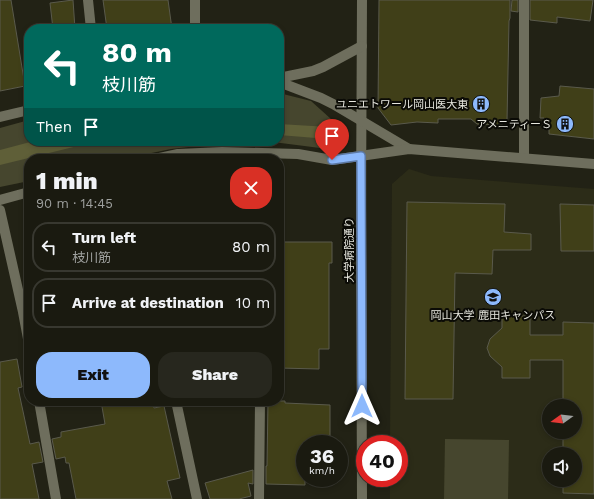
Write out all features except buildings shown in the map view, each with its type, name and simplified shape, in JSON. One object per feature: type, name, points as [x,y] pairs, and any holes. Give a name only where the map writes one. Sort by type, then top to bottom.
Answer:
[{"type":"street","points":[[88,0],[90,24]]},
{"type":"street","points":[[195,0],[195,24]]},
{"type":"street","name":"大学病院通り","points":[[362,0],[362,499]]},
{"type":"street","points":[[524,0],[524,158]]},
{"type":"street","points":[[284,77],[313,71],[324,67],[362,46]]},
{"type":"street","points":[[284,84],[321,98],[409,149]]},
{"type":"street","points":[[0,117],[24,111]]},
{"type":"street","points":[[284,155],[298,154],[332,160],[409,149],[594,164]]},
{"type":"street","points":[[178,154],[222,152],[242,154]]},
{"type":"street","points":[[0,200],[24,193]]},
{"type":"street","points":[[0,210],[24,317]]},
{"type":"street","points":[[40,406],[56,499]]},
{"type":"street","points":[[177,406],[197,499]]},
{"type":"street","points":[[259,499],[260,406]]},
{"type":"shaded area","points":[[284,124],[329,127],[328,139],[284,135]]},
{"type":"shaded area","points":[[24,144],[24,146],[78,146],[45,154],[24,154],[24,159],[0,165],[0,150]]},
{"type":"shaded area","name":"岡山大学 鹿田キャンパス","points":[[409,169],[431,176],[594,189],[594,499],[390,499],[390,487],[408,487],[408,435],[390,435],[392,184]]},
{"type":"green space","points":[[284,94],[311,101],[331,119],[331,142],[320,148],[284,143]]},
{"type":"green space","points":[[24,121],[24,146],[198,146],[146,154],[24,154],[24,182],[0,187],[0,128]]},
{"type":"green space","points":[[445,439],[509,440],[508,499],[444,499]]},
{"type":"place","name":"ユニエトワール岡山医大東","points":[[481,104]]},
{"type":"place","name":"アメニティーＳ","points":[[565,124]]},
{"type":"place","name":"岡山大学 鹿田キャンパス","points":[[493,297]]},
{"type":"route","points":[[332,160],[361,156],[362,406]]}]
